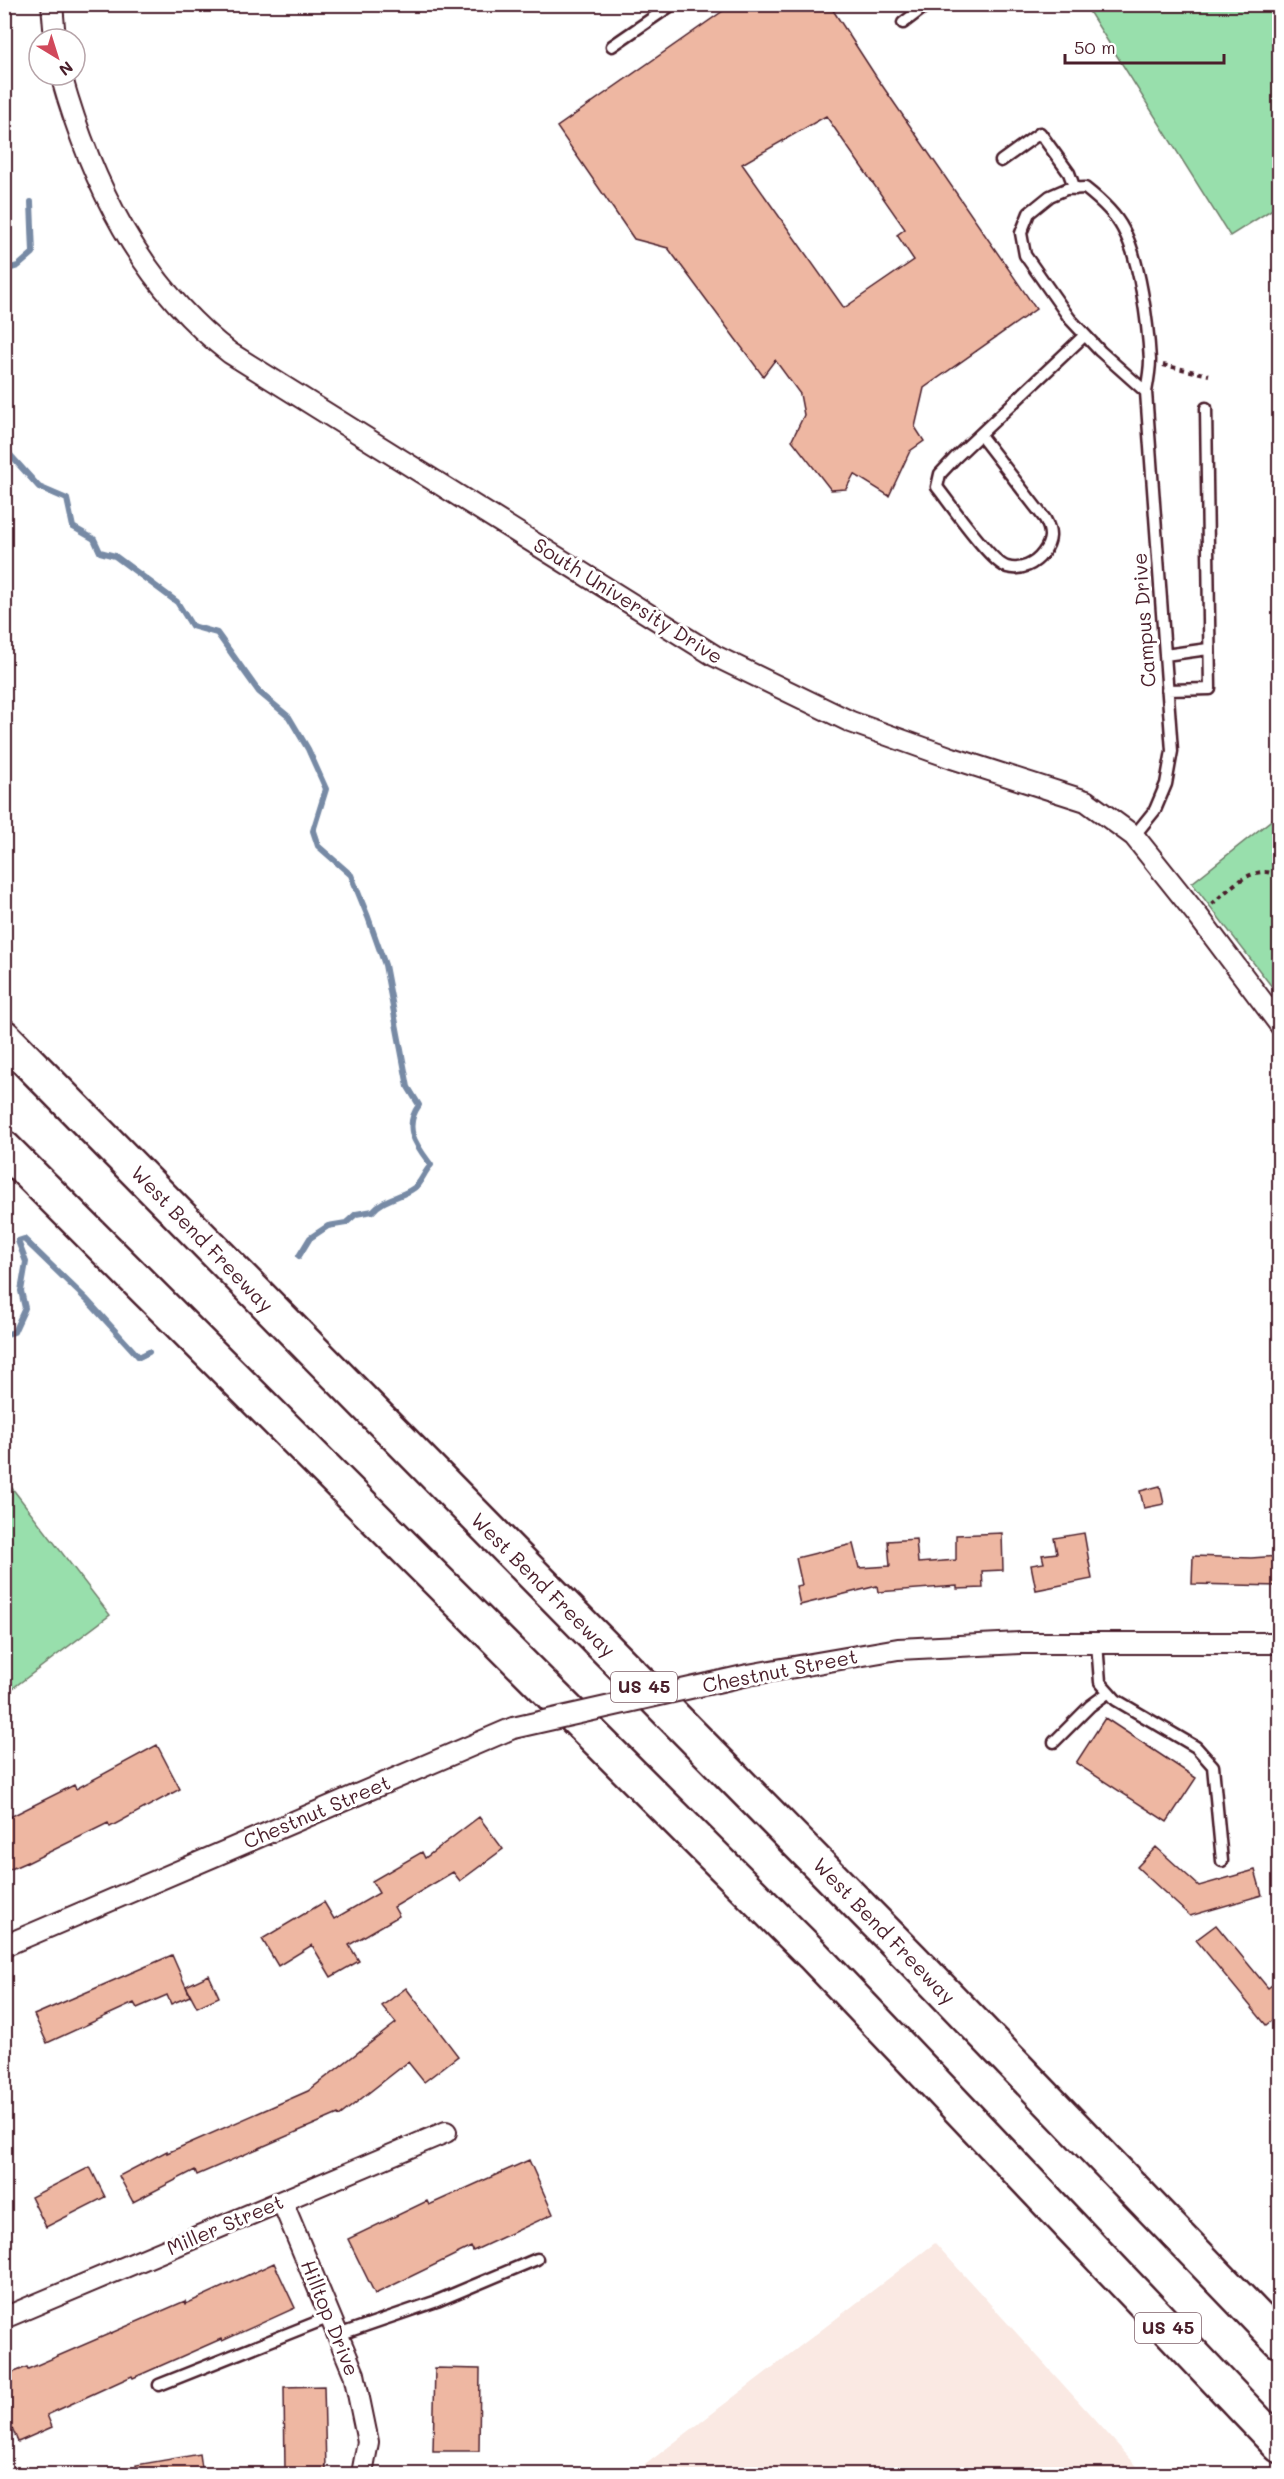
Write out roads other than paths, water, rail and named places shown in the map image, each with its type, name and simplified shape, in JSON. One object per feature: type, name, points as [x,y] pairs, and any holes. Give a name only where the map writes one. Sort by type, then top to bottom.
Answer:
[{"type":"highway","name":"West Bend Freeway","points":[[4,1037],[904,1951],[1280,2341]]},
{"type":"highway","name":"US 45","points":[[4,1148],[812,1954],[1280,2446]]},
{"type":"highway","points":[[1222,2386],[1280,2457]]},
{"type":"street","points":[[52,4],[54,27]]},
{"type":"street","name":"South University Drive","points":[[63,87],[72,118],[93,172],[116,219],[155,278],[185,315],[230,353],[715,656],[851,722],[952,758],[1086,801],[1134,836],[1280,1025]]},
{"type":"street","name":"Chestnut Street","points":[[4,1946],[513,1728],[748,1675],[898,1649],[1020,1643],[1280,1644]]},
{"type":"street","name":"Miller Street","points":[[4,2318],[446,2132]]},
{"type":"street","name":"Hilltop Drive","points":[[282,2201],[354,2374],[368,2442],[362,2475]]},
{"type":"lane","points":[[612,46],[673,4]]},
{"type":"lane","points":[[903,23],[928,4]]},
{"type":"lane","points":[[1000,161],[1040,133],[1069,173],[1075,189],[1066,189],[1050,196],[1029,213],[1021,233],[1025,255],[1070,319],[1146,392]]},
{"type":"lane","name":"Campus Drive","points":[[1075,189],[1085,188],[1100,200],[1123,228],[1134,255],[1150,362],[1146,392],[1172,751],[1166,784],[1155,810],[1134,836]]},
{"type":"lane","points":[[980,435],[1052,531],[1048,546],[1037,561],[1024,567],[1006,567],[993,558],[937,487],[940,474],[980,435],[1085,335]]},
{"type":"lane","points":[[1167,690],[1209,689],[1206,408]]},
{"type":"lane","points":[[1165,655],[1208,649]]},
{"type":"lane","points":[[1097,1643],[1100,1682],[1116,1700],[1196,1747],[1213,1766],[1222,1861]]},
{"type":"lane","points":[[1054,1742],[1090,1706],[1109,1692]]},
{"type":"lane","points":[[338,2335],[437,2301],[537,2259]]},
{"type":"lane","points":[[159,2385],[330,2317]]},
{"type":"waterway","points":[[4,270],[18,266],[33,253],[31,202]]},
{"type":"waterway","points":[[4,448],[39,487],[67,499],[73,527],[94,539],[100,552],[115,556],[177,602],[192,626],[217,633],[259,692],[289,717],[308,749],[326,789],[313,831],[318,846],[351,875],[385,965],[408,1087],[419,1105],[412,1122],[413,1137],[431,1165],[414,1188],[382,1203],[373,1211],[356,1214],[346,1223],[328,1226],[310,1238],[299,1256]]},
{"type":"waterway","points":[[4,1335],[14,1332],[25,1308],[21,1291],[26,1262],[18,1241],[24,1239],[87,1300],[139,1357],[149,1352]]}]
